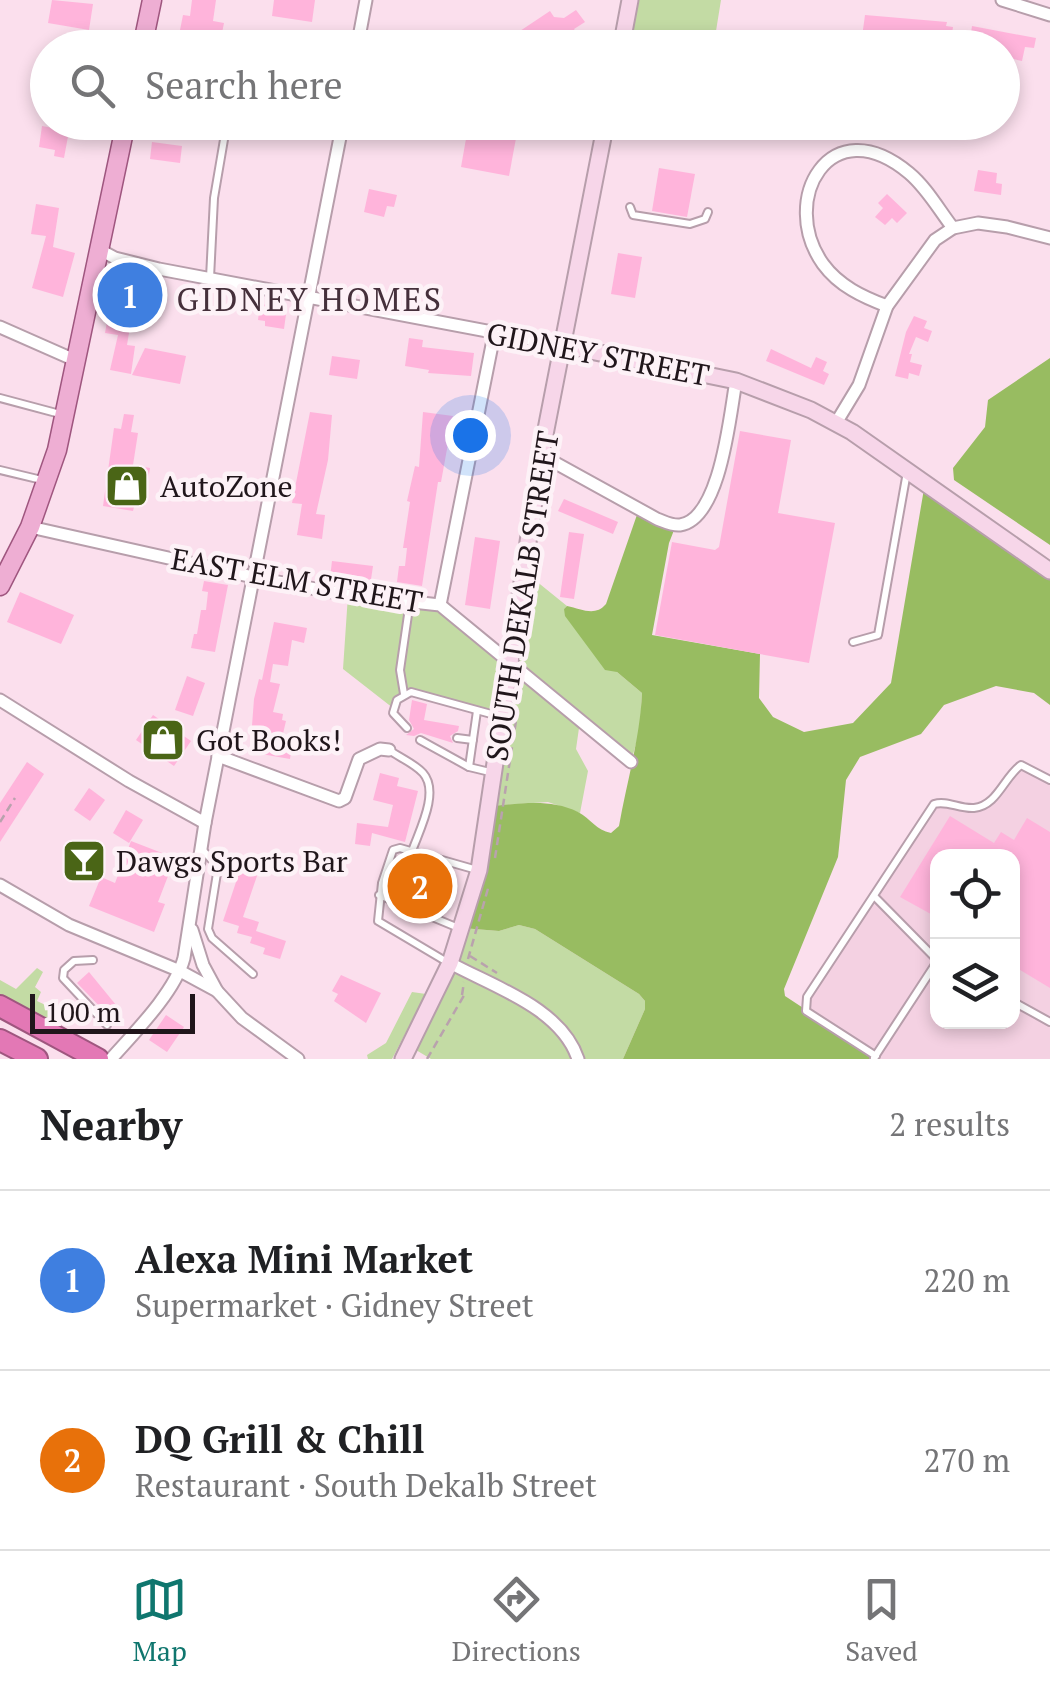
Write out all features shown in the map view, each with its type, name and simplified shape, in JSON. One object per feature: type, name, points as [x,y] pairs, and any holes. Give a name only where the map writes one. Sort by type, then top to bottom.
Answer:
[{"type":"highway","points":[[0,1006],[98,1059]]},
{"type":"highway","points":[[0,1040],[31,1058]]},
{"type":"main road","points":[[146,30],[152,0]]},
{"type":"main road","points":[[624,30],[630,0]]},
{"type":"main road","points":[[3,574],[30,527],[66,416],[122,140]]},
{"type":"main road","name":"SOUTH DEKALB STREET","points":[[403,1059],[450,963],[478,870],[542,455],[602,140]]},
{"type":"main road","name":"GIDNEY STREET","points":[[561,345],[736,381],[792,401],[836,423],[1050,571]]},
{"type":"street","points":[[360,30],[366,0]]},
{"type":"street","points":[[1002,0],[1045,9]]},
{"type":"street","points":[[111,1059],[180,972],[200,847],[340,140]]},
{"type":"street","points":[[887,306],[847,287],[830,273],[817,254],[810,231],[809,206],[820,167],[836,154],[847,151],[880,155],[910,174],[953,228]]},
{"type":"street","points":[[836,423],[859,385],[887,306],[927,248],[953,228],[978,223],[1050,238]]},
{"type":"street","name":"GIDNEY STREET","points":[[100,250],[124,261],[210,279],[561,345]]},
{"type":"street","points":[[0,327],[77,361]]},
{"type":"street","points":[[440,605],[494,335]]},
{"type":"street","points":[[542,455],[657,519],[676,525],[685,523],[702,508],[718,478],[736,381]]},
{"type":"street","name":"EAST ELM STREET","points":[[30,527],[252,578],[348,596],[440,605],[631,762]]},
{"type":"street","points":[[0,700],[205,824]]},
{"type":"street","points":[[218,756],[340,802],[359,759],[380,748],[389,750]]},
{"type":"street","points":[[0,885],[68,925],[217,991]]},
{"type":"street","points":[[191,922],[203,965],[217,991],[254,1028],[298,1059]]},
{"type":"street","points":[[450,963],[550,1018],[569,1038],[578,1059]]},
{"type":"lane","points":[[210,279],[214,198],[225,140]]},
{"type":"lane","points":[[630,207],[633,214],[690,224],[706,219],[708,212]]},
{"type":"lane","points":[[0,398],[66,416]]},
{"type":"lane","points":[[0,470],[47,482]]},
{"type":"lane","points":[[853,642],[878,635],[907,471]]},
{"type":"lane","points":[[404,694],[400,670],[410,600]]},
{"type":"lane","points":[[407,728],[392,713],[404,694],[417,692],[503,718]]},
{"type":"lane","points":[[469,767],[477,710]]},
{"type":"lane","points":[[457,738],[472,740]]},
{"type":"lane","points":[[420,740],[469,767],[495,774]]},
{"type":"lane","points":[[389,750],[422,773],[427,782],[426,809],[412,851]]},
{"type":"lane","points":[[930,971],[875,1058],[804,1008],[934,804],[972,808],[986,805],[1021,765],[1050,780]]},
{"type":"lane","points":[[200,847],[218,868],[208,929],[212,938],[253,974]]},
{"type":"lane","points":[[450,963],[378,921],[379,896],[393,850],[400,848],[478,870]]},
{"type":"lane","points":[[379,896],[462,929]]},
{"type":"lane","points":[[874,896],[930,953]]},
{"type":"lane","points":[[191,922],[209,915]]},
{"type":"lane","points":[[93,960],[74,960],[64,970],[63,978],[106,1025]]},
{"type":"lane","points":[[1020,1005],[1050,1022]]},
{"type":"path","points":[[0,822],[15,798]]},
{"type":"path","points":[[428,1059],[466,992]]},
{"type":"shaded area","points":[[1017,767],[1050,780],[1050,1059],[873,1059],[809,1013],[805,1003],[934,804],[986,805]]},
{"type":"green space","points":[[630,0],[721,0],[716,30],[624,30]]},
{"type":"green space","points":[[1050,358],[1050,545],[954,480],[953,468],[985,427],[988,400]]},
{"type":"green space","points":[[925,483],[1050,571],[1050,705],[1034,693],[996,686],[944,705],[921,734],[860,757],[846,780],[838,857],[784,989],[785,996],[876,1056],[623,1059],[645,1009],[639,994],[535,929],[519,925],[499,931],[462,928],[490,806],[557,805],[578,812],[606,832],[611,833],[619,826],[642,693],[617,672],[605,670],[565,616],[564,609],[567,606],[593,611],[606,604],[639,509],[676,525],[669,543],[652,635],[760,654],[759,698],[773,717],[804,732],[853,723],[891,683]]},
{"type":"green space","points":[[525,572],[567,606],[564,609],[617,672],[642,693],[640,729],[631,762],[580,721],[576,749],[588,771],[580,813],[548,802],[490,806],[503,718],[411,692],[393,708],[343,669],[348,595],[427,601],[511,662]]},
{"type":"green space","points":[[519,925],[535,929],[645,1001],[623,1059],[431,1059],[411,1047],[462,928],[499,931]]},
{"type":"green space","points":[[37,968],[43,972],[35,987],[41,992],[37,1001],[56,1010],[59,1018],[54,1022],[0,997],[0,980],[16,989]]},
{"type":"green space","points":[[412,992],[426,994],[392,1059],[368,1059],[367,1055],[386,1043]]},
{"type":"building","points":[[52,0],[93,4],[89,30],[48,23]]},
{"type":"building","points":[[192,0],[216,0],[213,21],[224,23],[223,30],[180,30],[183,15],[190,16]]},
{"type":"building","points":[[274,0],[315,0],[312,22],[272,16]]},
{"type":"building","points":[[576,10],[585,22],[575,30],[522,30],[550,11],[554,17],[564,18]]},
{"type":"building","points":[[865,15],[947,22],[946,26],[953,27],[953,30],[863,30]]},
{"type":"building","points":[[1020,35],[1036,38],[1034,48],[1025,47],[1022,61]]},
{"type":"building","points":[[40,140],[67,140],[64,158],[54,156],[55,150],[39,147]]},
{"type":"building","points":[[466,140],[516,140],[509,176],[461,167]]},
{"type":"building","points":[[152,142],[182,146],[180,163],[150,159]]},
{"type":"building","points":[[659,168],[695,174],[687,217],[652,211]]},
{"type":"building","points":[[978,170],[997,173],[1001,195],[974,191]]},
{"type":"building","points":[[369,189],[397,195],[394,207],[387,206],[384,217],[364,212]]},
{"type":"building","points":[[887,194],[907,213],[897,223],[892,218],[885,225],[875,217],[883,208],[878,203]]},
{"type":"building","points":[[36,204],[59,208],[53,247],[75,253],[63,297],[32,288],[46,236],[31,234]]},
{"type":"building","points":[[618,253],[642,257],[635,298],[611,294]]},
{"type":"building","points":[[127,286],[145,289],[139,323],[131,321],[127,345],[135,346],[131,374],[110,370],[118,335],[105,333],[108,316],[122,319]]},
{"type":"building","points":[[260,304],[287,307],[284,329],[265,326],[265,321],[258,320]]},
{"type":"building","points":[[914,316],[927,321],[924,328],[932,331],[928,342],[916,337],[910,362],[922,365],[919,376],[909,373],[908,379],[895,376]]},
{"type":"building","points":[[409,338],[423,340],[422,347],[474,353],[471,376],[428,373],[429,370],[405,366]]},
{"type":"building","points":[[145,348],[186,356],[180,384],[132,375]]},
{"type":"building","points":[[771,349],[811,368],[816,357],[827,362],[823,371],[829,374],[824,385],[766,361]]},
{"type":"building","points":[[332,356],[360,360],[357,379],[329,375]]},
{"type":"building","points":[[310,412],[332,415],[328,460],[316,514],[325,515],[322,539],[297,535],[302,504],[292,503]]},
{"type":"building","points":[[423,412],[453,416],[422,586],[397,582],[399,566],[405,566],[407,548],[403,548],[410,502],[407,501],[415,466],[419,467]]},
{"type":"building","name":"AutoZone","points":[[124,414],[134,415],[131,432],[138,433],[133,465],[150,468],[144,505],[135,503],[133,511],[103,506],[114,428],[121,429]]},
{"type":"building","points":[[740,431],[791,440],[778,513],[835,523],[809,663],[655,635],[672,542],[715,550],[719,547]]},
{"type":"building","points":[[564,499],[618,522],[613,534],[558,511]]},
{"type":"building","points":[[569,532],[584,534],[574,599],[560,597]]},
{"type":"building","points":[[475,537],[500,541],[490,609],[465,605]]},
{"type":"building","points":[[332,561],[373,566],[370,586],[330,578]]},
{"type":"building","points":[[204,581],[228,585],[215,652],[191,648],[201,610],[206,610],[208,592],[202,591]]},
{"type":"building","points":[[20,592],[74,615],[61,644],[7,622]]},
{"type":"building","points":[[274,622],[307,628],[304,643],[292,640],[288,666],[273,664],[270,682],[280,684],[273,712],[283,714],[282,720],[286,721],[281,742],[292,744],[290,759],[250,752],[254,699]]},
{"type":"building","points":[[187,676],[205,683],[193,716],[175,710]]},
{"type":"building","points":[[412,700],[427,704],[424,720],[459,726],[450,736],[453,743],[421,733],[406,735],[414,729],[409,720]]},
{"type":"building","name":"Got Books!","points":[[153,715],[191,741],[174,766],[136,740]]},
{"type":"building","points":[[27,762],[44,774],[0,842],[0,803]]},
{"type":"building","points":[[380,773],[399,778],[397,786],[418,791],[405,842],[372,833],[370,846],[355,844],[357,823],[388,827],[393,805],[373,800]]},
{"type":"building","points":[[89,788],[105,800],[90,821],[74,810]]},
{"type":"building","points":[[126,810],[143,820],[129,843],[113,833]]},
{"type":"building","points":[[950,816],[994,843],[1001,832],[1014,840],[1027,818],[1050,832],[1050,988],[1020,970],[1020,849],[930,849],[930,914],[900,897]]},
{"type":"building","points":[[131,841],[175,858],[158,902],[165,904],[154,932],[89,906],[101,877],[115,883]]},
{"type":"building","points":[[241,867],[258,873],[243,917],[259,922],[256,931],[286,941],[280,959],[263,954],[265,948],[250,943],[252,937],[237,933],[239,926],[223,921]]},
{"type":"building","points":[[402,870],[444,882],[439,903],[396,890]]},
{"type":"building","points":[[89,972],[116,1005],[107,1014],[77,983]]},
{"type":"building","points":[[341,975],[381,993],[366,1023],[334,1001],[338,994],[332,991]]},
{"type":"building","points":[[166,1015],[184,1027],[167,1052],[149,1040]]},
{"type":"place","name":"Alexa Mini Market","points":[[130,295]]},
{"type":"place","name":"AutoZone","points":[[127,486]]},
{"type":"place","name":"Got Books!","points":[[163,740]]},
{"type":"place","name":"Dawgs Sports Bar","points":[[84,861]]},
{"type":"place","name":"DQ Grill & Chill","points":[[420,886]]},
{"type":"district","name":"GIDNEY HOMES","points":[[310,299]]}]
